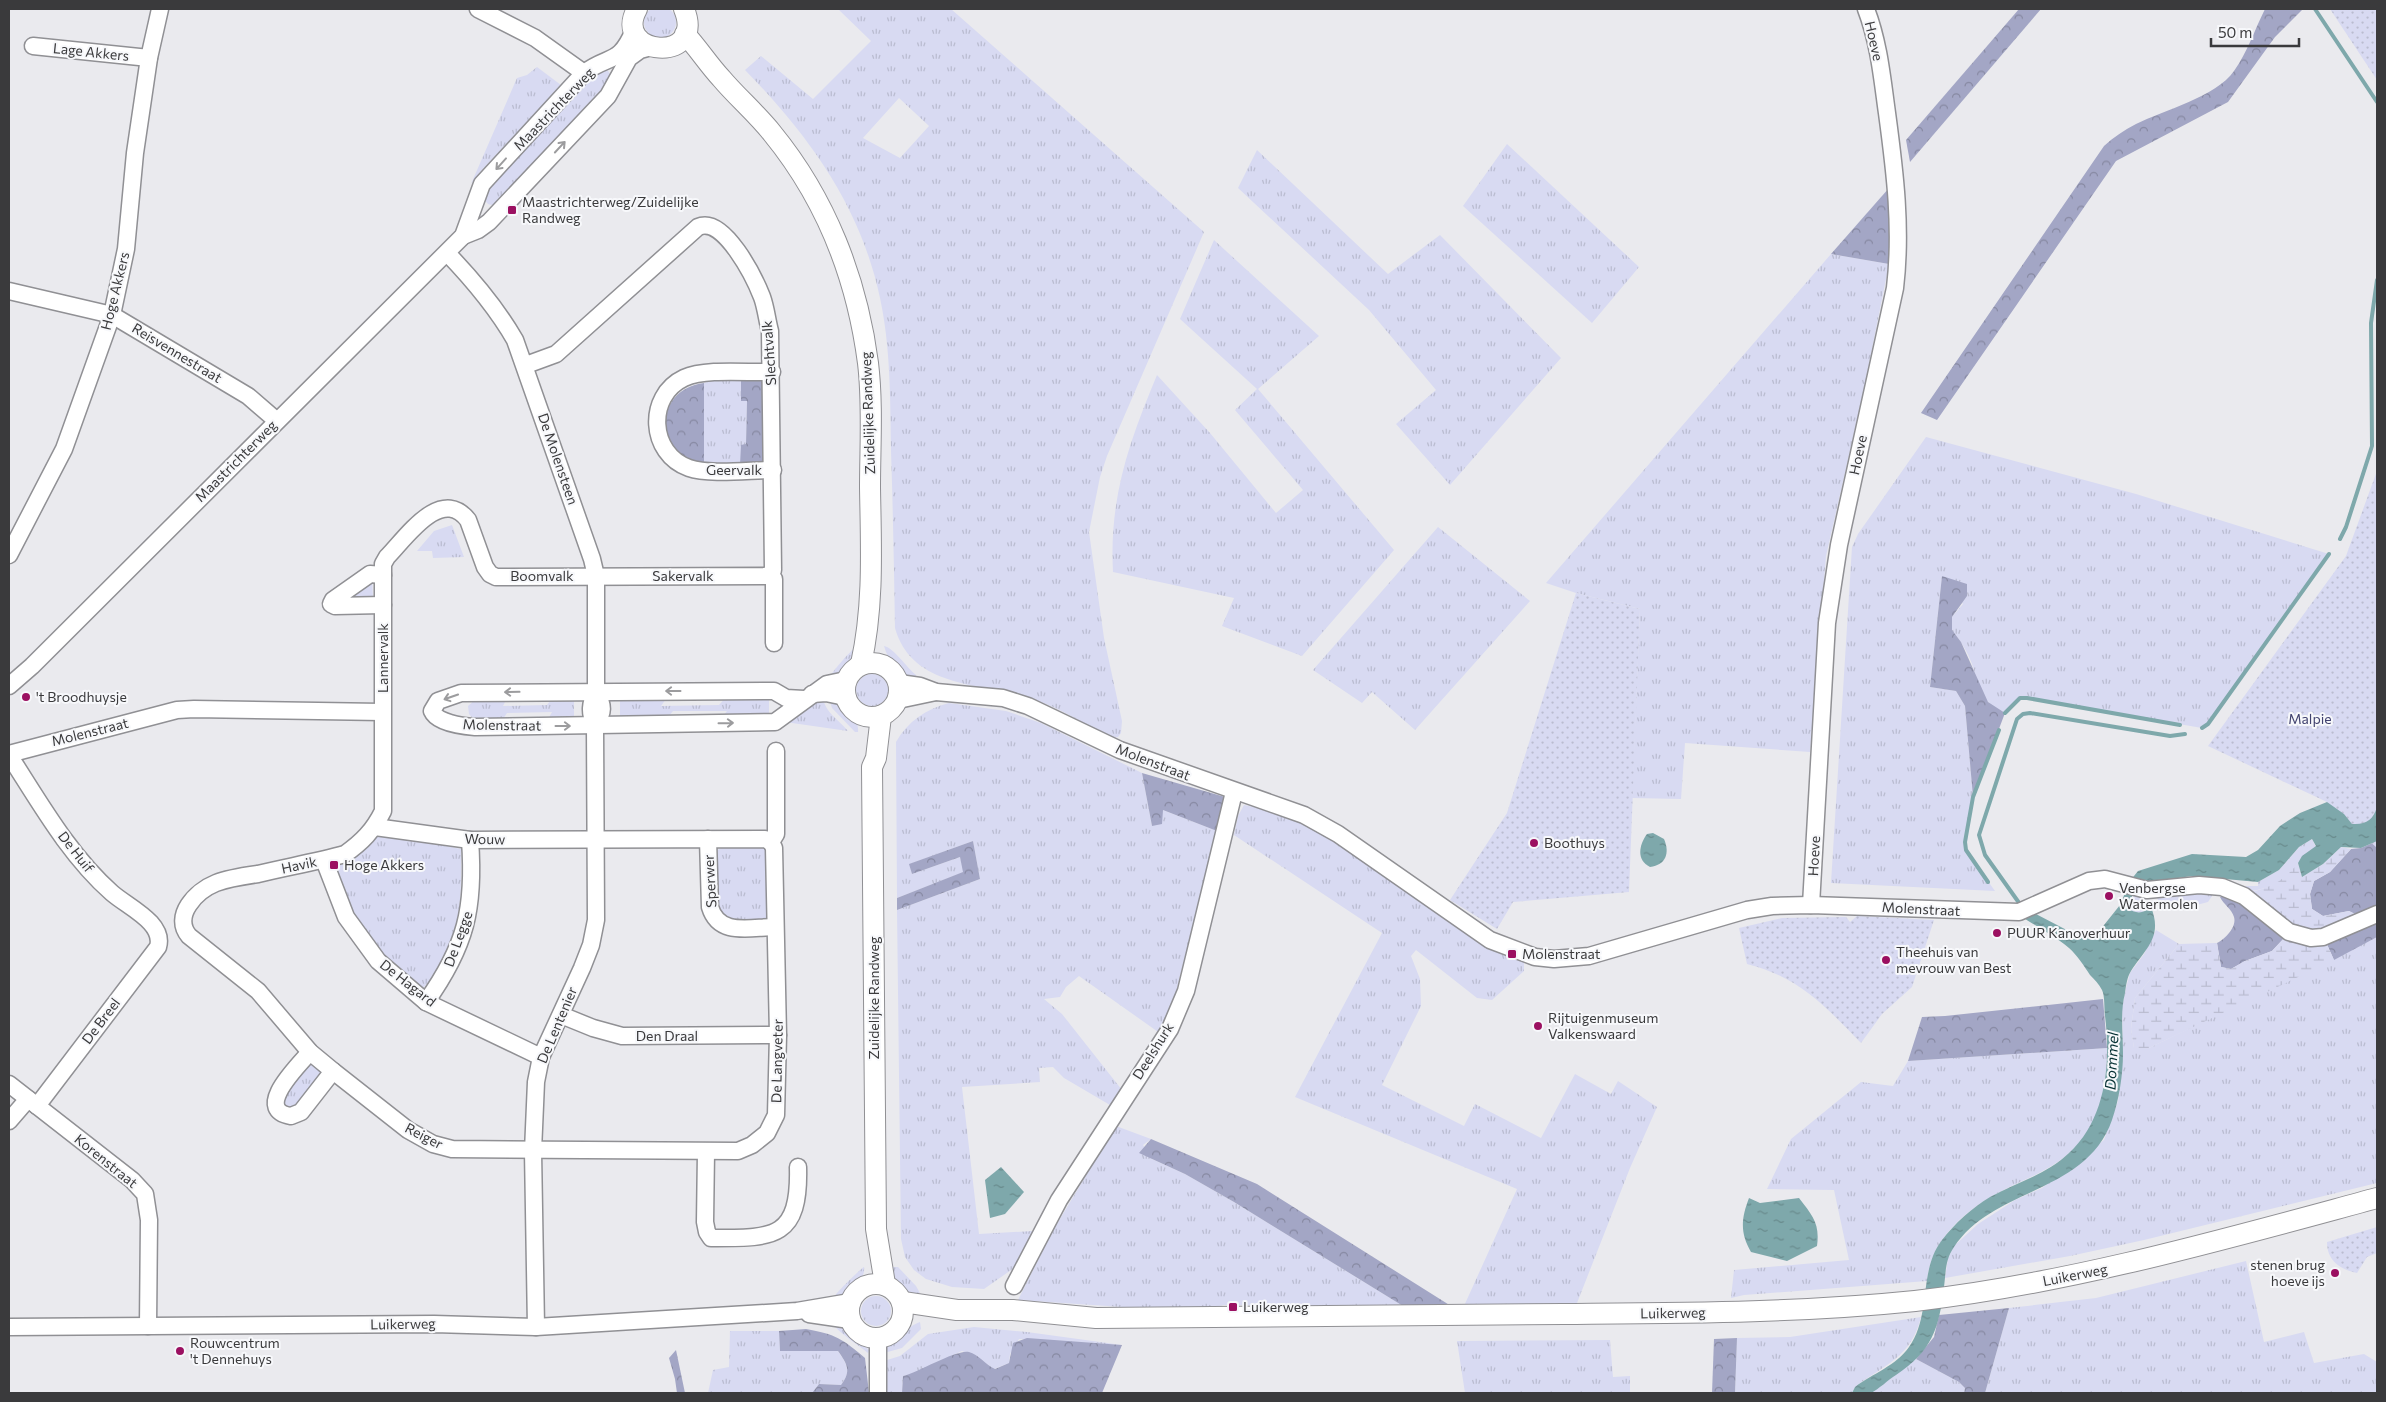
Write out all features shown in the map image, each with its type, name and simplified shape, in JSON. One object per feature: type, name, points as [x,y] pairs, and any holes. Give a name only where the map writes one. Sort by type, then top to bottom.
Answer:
[{"type":"main road","points":[[635,15],[638,37],[651,47],[666,49],[679,40],[688,26],[684,9]]},
{"type":"main road","name":"Zuidelijke Randweg","points":[[679,40],[721,79],[772,133],[807,182],[831,227],[847,267],[860,319],[868,365],[871,664]]},
{"type":"main road","points":[[871,664],[895,674],[898,691],[893,708],[872,716],[849,705],[846,689],[855,668],[871,664]]},
{"type":"main road","name":"Zuidelijke Randweg","points":[[872,716],[876,758],[872,767],[876,1284]]},
{"type":"main road","name":"Luikerweg","points":[[903,1311],[924,1318],[957,1310],[1012,1310],[1096,1318],[1461,1316],[1817,1310],[1914,1301],[2049,1281],[2121,1265],[2377,1198]]},
{"type":"main road","points":[[876,1284],[899,1294],[903,1311],[894,1332],[878,1338],[861,1334],[850,1311],[860,1288],[876,1284]]},
{"type":"street","name":"Hoge Akkers","points":[[9,555],[64,449],[112,315],[126,249],[135,153],[149,58],[160,9]]},
{"type":"street","points":[[478,9],[536,38],[584,73]]},
{"type":"street","name":"Hoeve","points":[[1811,905],[1827,623],[1839,545],[1895,288],[1899,256],[1897,185],[1876,36],[1866,9]]},
{"type":"street","name":"Maastrichterweg","points":[[463,236],[482,184],[584,73],[594,65],[603,64],[623,52],[635,15]]},
{"type":"street","name":"Lage Akkers","points":[[33,46],[149,58]]},
{"type":"street","name":"Maastrichterweg","points":[[9,686],[32,666],[463,236],[478,230],[503,208],[608,96],[629,58],[640,50],[651,47]]},
{"type":"street","points":[[603,64],[610,67],[618,79]]},
{"type":"street","points":[[478,195],[485,206],[494,209],[503,208]]},
{"type":"street","name":"Slechtvalk","points":[[526,366],[556,354],[702,225],[714,228],[724,235],[745,261],[755,281],[762,298],[770,331],[773,470],[773,570],[770,574],[774,578],[774,643]]},
{"type":"street","name":"De Molensteen","points":[[446,253],[473,279],[500,314],[516,340],[592,559],[596,576],[596,691],[590,704],[590,715],[594,726]]},
{"type":"street","name":"Reisvennestraat","points":[[9,291],[112,315],[248,396],[277,421]]},
{"type":"street","name":"Geervalk","points":[[772,372],[701,374],[684,378],[669,389],[663,397],[656,423],[660,440],[668,454],[689,468],[706,470],[773,470]]},
{"type":"street","name":"Boomvalk","points":[[383,575],[383,564],[387,557],[429,513],[449,510],[464,515],[468,520],[490,574],[496,576],[596,576]]},
{"type":"street","name":"Lannervalk","points":[[382,712],[383,605],[383,575],[370,574],[333,600],[331,604],[335,606],[383,605]]},
{"type":"street","name":"Sakervalk","points":[[596,576],[767,576],[770,574]]},
{"type":"street","points":[[782,718],[808,696],[827,684],[846,689]]},
{"type":"street","name":"Molenstraat","points":[[782,718],[775,722],[594,726],[462,726],[434,716],[432,711],[438,701],[461,693],[774,691],[793,699],[808,696]]},
{"type":"street","name":"Molenstraat","points":[[898,691],[936,692],[1003,698],[1028,706],[1120,750],[1234,792],[1304,815],[1338,834],[1490,940],[1535,957],[1554,959],[1589,956],[1747,910],[1811,905],[2025,910],[2089,881],[2105,879],[2147,890],[2199,885],[2222,887],[2244,896],[2289,932],[2311,938],[2322,937],[2377,914]]},
{"type":"street","points":[[780,695],[783,705],[782,718]]},
{"type":"street","name":"Molenstraat","points":[[9,754],[177,710],[382,712]]},
{"type":"street","name":"Havik","points":[[183,929],[184,913],[192,901],[216,883],[324,860],[345,854],[363,842],[375,827],[382,811],[382,712]]},
{"type":"street","name":"De Lentenier","points":[[536,1327],[533,1151],[536,1082],[541,1057],[591,945],[596,920],[594,726]]},
{"type":"street","name":"De Langveter","points":[[533,1151],[706,1152],[738,1150],[752,1145],[767,1133],[776,1115],[778,1035],[774,848],[771,842],[776,834],[776,751]]},
{"type":"street","name":"De Huif","points":[[9,754],[81,862],[112,892],[151,924],[159,935]]},
{"type":"street","name":"Deelshurk","points":[[1014,1286],[1059,1200],[1170,1029],[1186,991],[1234,792]]},
{"type":"street","name":"Wouw","points":[[375,827],[470,840],[596,838]]},
{"type":"street","name":"Sperwer","points":[[596,838],[765,839],[771,842]]},
{"type":"street","name":"Sperwer","points":[[708,839],[710,907],[713,917],[718,924],[728,928],[776,927]]},
{"type":"street","name":"De Legge","points":[[426,1002],[442,979],[459,944],[469,917],[473,879],[470,840]]},
{"type":"street","name":"De Hagard","points":[[324,860],[346,917],[378,961],[426,1002],[541,1057]]},
{"type":"street","name":"Reiger","points":[[183,929],[189,936],[258,991],[310,1052],[408,1130],[433,1144],[452,1149],[533,1151]]},
{"type":"street","name":"De Breel","points":[[9,1121],[32,1102],[158,947],[159,935]]},
{"type":"street","name":"Den Draal","points":[[561,1015],[593,1028],[622,1036],[778,1035]]},
{"type":"street","points":[[310,1052],[277,1093],[276,1104],[281,1113],[291,1116],[301,1112],[333,1071]]},
{"type":"street","name":"Korenstraat","points":[[9,1084],[132,1180],[145,1194],[149,1220],[148,1326]]},
{"type":"street","points":[[706,1152],[705,1222],[707,1232],[711,1238],[758,1238],[778,1232],[791,1217],[798,1183],[798,1167]]},
{"type":"street","name":"Luikerweg","points":[[9,1327],[434,1324],[536,1327],[797,1311],[850,1311]]},
{"type":"street","points":[[878,1338],[878,1393]]},
{"type":"green space","points":[[660,6],[671,11],[676,22],[671,33],[660,38],[649,33],[644,22],[649,11]]},
{"type":"green space","points":[[838,9],[951,9],[1204,232],[1107,456],[1100,477],[1089,532],[1104,638],[1122,721],[1121,733],[1118,737],[1112,738],[1063,712],[1033,699],[972,686],[933,673],[917,663],[904,648],[895,628],[890,380],[886,333],[878,287],[861,236],[835,184],[803,136],[745,70],[761,56],[813,99],[871,41]],"holes":[[[899,98],[929,126],[900,158],[863,138]]]},
{"type":"green space","points":[[2019,9],[2041,9],[1910,162],[1906,140]]},
{"type":"green space","points":[[2265,9],[2303,9],[2275,37],[2228,102],[2116,161],[1937,420],[1921,413],[2104,146],[2132,126],[2202,96],[2226,80],[2243,57]]},
{"type":"green space","points":[[2330,9],[2377,9],[2377,80]]},
{"type":"green space","points":[[537,67],[561,85],[471,184],[517,78],[527,75]]},
{"type":"green space","points":[[603,67],[610,74],[611,83],[495,206],[488,204],[483,198],[486,184],[572,92]]},
{"type":"green space","points":[[1507,144],[1639,267],[1592,323],[1463,206]]},
{"type":"green space","points":[[1257,150],[1388,274],[1440,235],[1561,358],[1450,485],[1396,424],[1436,390],[1369,310],[1238,188]]},
{"type":"green space","points":[[1889,188],[1892,201],[1889,264],[1831,254]]},
{"type":"green space","points":[[1214,240],[1319,336],[1258,389],[1394,550],[1302,656],[1222,626],[1234,598],[1113,572],[1114,519],[1123,471],[1138,424],[1157,375],[1210,433],[1276,513],[1303,490],[1235,410],[1257,389],[1180,319]]},
{"type":"green space","points":[[1831,254],[1889,264],[1863,394],[1826,556],[1810,752],[1685,743],[1681,799],[1632,798],[1640,609],[1576,593],[1546,583]]},
{"type":"green space","points":[[718,378],[741,378],[742,401],[747,400],[746,445],[740,465],[704,465],[704,383]]},
{"type":"green space","points":[[741,378],[764,380],[765,464],[740,465],[741,445],[746,444],[747,401],[741,401]]},
{"type":"green space","points":[[704,383],[704,465],[687,460],[675,450],[668,438],[665,424],[668,410],[675,398],[687,388]]},
{"type":"green space","points":[[1926,437],[2136,494],[2329,554],[2208,724],[2202,728],[2027,698],[2020,699],[2005,713],[1989,703],[1983,695],[1968,655],[1952,631],[1952,617],[1963,604],[1942,576],[1930,687],[1956,691],[1965,706],[1973,797],[1966,850],[1995,891],[1831,883],[1852,547],[1858,534]]},
{"type":"green space","name":"Malpie","points":[[2377,471],[2377,848],[2327,802],[2208,746],[2346,556]]},
{"type":"green space","points":[[452,525],[464,557],[433,558],[432,551],[417,551],[434,531]]},
{"type":"green space","points":[[1438,527],[1530,601],[1415,730],[1372,692],[1362,703],[1313,670]]},
{"type":"green space","points":[[1942,576],[1967,584],[1967,596],[1952,617],[1952,630],[1961,642],[1988,702],[2005,713],[1973,797],[1965,706],[1956,691],[1930,687]]},
{"type":"green space","points":[[372,578],[373,600],[340,601]]},
{"type":"green space","points":[[1576,593],[1640,609],[1629,892],[1513,902],[1497,929],[1450,900],[1507,813]]},
{"type":"green space","points":[[884,646],[892,650],[916,675],[916,682],[905,676],[896,667]]},
{"type":"green space","points":[[856,647],[856,657],[843,672],[829,678],[833,671]]},
{"type":"green space","points":[[872,674],[878,675],[883,679],[887,684],[887,696],[883,701],[878,705],[872,706],[866,705],[861,701],[857,696],[856,690],[857,684],[861,679],[866,675]]},
{"type":"green space","points":[[769,694],[769,720],[720,720],[727,711],[673,711],[665,721],[620,720],[620,695],[668,696],[661,706],[719,705],[727,696]]},
{"type":"green space","points":[[508,696],[503,706],[547,705],[553,697],[574,696],[574,721],[547,721],[552,712],[507,713],[501,722],[476,722],[469,714],[468,706],[478,697]]},
{"type":"green space","points":[[823,698],[829,712],[848,731],[785,722],[804,705]]},
{"type":"green space","points":[[829,698],[844,707],[853,716],[858,732],[855,732],[832,708]]},
{"type":"green space","points":[[949,703],[1006,711],[1041,723],[1142,773],[1152,826],[1163,810],[1217,831],[1169,1019],[1161,1034],[1079,976],[1066,987],[1060,997],[1044,999],[1062,1014],[1122,1090],[1110,1105],[1064,1078],[1053,1067],[1039,1068],[1040,1082],[962,1087],[979,1234],[1033,1231],[1014,1268],[984,1289],[952,1287],[926,1279],[914,1270],[905,1257],[901,1239],[897,910],[980,879],[973,841],[910,864],[912,874],[960,857],[964,872],[897,898],[896,742],[906,728],[918,717],[925,712]]},
{"type":"green space","points":[[1142,773],[1225,797],[1217,831],[1163,810],[1162,824],[1152,826]]},
{"type":"green space","points":[[1244,805],[1268,810],[1328,833],[1524,959],[1524,971],[1492,1000],[1477,998],[1416,950],[1411,956],[1420,979],[1421,1006],[1382,1085],[1464,1126],[1475,1104],[1541,1138],[1575,1074],[1611,1094],[1618,1081],[1657,1107],[1630,1168],[1577,1303],[1464,1306],[1517,1189],[1295,1097],[1382,933],[1234,835],[1238,816]]},
{"type":"green space","points":[[380,832],[461,849],[461,888],[456,926],[443,960],[433,977],[419,992],[387,962],[358,921],[334,871],[338,863]]},
{"type":"green space","points":[[2312,839],[2316,847],[2304,856],[2285,879],[2268,887],[2245,892],[2246,886],[2258,886],[2258,882],[2279,870],[2299,847]]},
{"type":"green space","points":[[973,841],[980,879],[897,910],[897,898],[963,872],[960,857],[912,874],[909,864]]},
{"type":"green space","points":[[2377,841],[2377,911],[2361,917],[2349,911],[2323,916],[2312,909],[2310,894],[2314,881],[2330,872],[2351,849],[2361,848]]},
{"type":"green space","points":[[723,847],[763,847],[766,850],[768,916],[766,922],[730,924],[716,910],[716,851]]},
{"type":"green space","points":[[2341,847],[2351,849],[2330,872],[2314,881],[2310,894],[2312,909],[2323,916],[2349,911],[2361,917],[2305,934],[2245,893],[2274,884],[2287,875],[2298,863],[2302,877],[2323,864]]},
{"type":"green space","points":[[2136,891],[2151,907],[2145,911],[2136,912],[2127,908]]},
{"type":"green space","points":[[2227,892],[2286,936],[2272,951],[2245,961],[2231,969],[2221,967],[2217,943],[2227,936],[2234,925],[2233,914],[2220,897]]},
{"type":"green space","points":[[2160,893],[2214,893],[2208,902],[2187,908],[2173,909],[2161,904],[2157,898]]},
{"type":"green space","points":[[1857,916],[1934,920],[1912,987],[1882,1014],[1861,1043],[1810,994],[1782,977],[1747,964],[1739,928],[1782,918],[1846,917],[1850,922]]},
{"type":"green space","points":[[2377,918],[2377,937],[2334,960],[2325,940]]},
{"type":"green space","points":[[2156,930],[2179,944],[2135,998],[2131,1029],[2134,1048],[2149,1048],[2377,937],[2377,1183],[2144,1240],[2070,1256],[1945,1278],[1948,1258],[1954,1246],[1978,1224],[2015,1200],[2042,1188],[2104,1140],[2118,1101],[2123,1056],[2122,1007],[2126,988],[2130,973],[2144,954]]},
{"type":"green space","points":[[2286,936],[2325,940],[2334,960],[2149,1048],[2134,1048],[2131,1029],[2135,998],[2179,944],[2217,943],[2221,967],[2231,969],[2245,961],[2272,951]]},
{"type":"green space","points":[[2103,999],[2107,1048],[1908,1061],[1922,1017]]},
{"type":"green space","points":[[2107,1048],[2106,1072],[2099,1108],[2082,1139],[2062,1159],[2039,1173],[1989,1198],[1957,1222],[1940,1243],[1929,1268],[1927,1281],[1744,1295],[1731,1298],[1734,1270],[1849,1260],[1834,1190],[1767,1189],[1791,1139],[1861,1082],[1893,1086],[1908,1061]]},
{"type":"green space","points":[[311,1062],[322,1071],[323,1078],[297,1109],[284,1108],[282,1093]]},
{"type":"green space","points":[[1116,1126],[1151,1139],[1143,1145],[1152,1159],[1185,1174],[1234,1202],[1403,1306],[1326,1309],[1292,1305],[1224,1305],[1197,1312],[1018,1300],[1052,1232]]},
{"type":"green space","points":[[1151,1139],[1257,1184],[1451,1306],[1403,1306],[1234,1202],[1185,1174],[1139,1153]]},
{"type":"green space","points":[[2377,1227],[2377,1253],[2367,1257],[2357,1273],[2345,1269],[2332,1259],[2327,1242]]},
{"type":"green space","points":[[2246,1261],[2264,1342],[2304,1332],[2314,1363],[2364,1354],[2377,1362],[2377,1393],[1985,1393],[2009,1308],[2096,1298]]},
{"type":"green space","points":[[864,1267],[862,1277],[855,1287],[844,1294],[834,1297],[858,1272]]},
{"type":"green space","points":[[889,1267],[898,1267],[916,1286],[921,1295],[909,1297],[890,1274]]},
{"type":"green space","points":[[876,1296],[887,1300],[891,1311],[887,1322],[876,1326],[865,1322],[861,1311],[865,1300]]},
{"type":"green space","points":[[2009,1308],[1985,1393],[1964,1393],[1965,1388],[1959,1382],[1916,1359],[1934,1337],[1939,1315]]},
{"type":"green space","points":[[1921,1317],[1917,1331],[1904,1351],[1896,1359],[1855,1387],[1852,1393],[1735,1393],[1737,1338],[1790,1337]]},
{"type":"green space","points":[[920,1322],[921,1329],[902,1348],[884,1353],[889,1344],[905,1330]]},
{"type":"green space","points":[[834,1325],[843,1325],[869,1350],[868,1353],[836,1328]]},
{"type":"green space","points":[[974,1327],[1122,1345],[1019,1339],[1010,1354],[1009,1363],[994,1369],[977,1357],[962,1351],[916,1373],[903,1376],[902,1393],[882,1393],[883,1365],[887,1360],[900,1356],[928,1334]]},
{"type":"green space","points":[[806,1329],[838,1338],[865,1358],[869,1393],[812,1393],[819,1384],[841,1385],[846,1376],[847,1368],[838,1351],[780,1351],[779,1331]]},
{"type":"green space","points":[[730,1331],[779,1331],[780,1351],[838,1351],[846,1364],[846,1376],[841,1385],[819,1384],[812,1393],[708,1393],[713,1370],[729,1367]]},
{"type":"green space","points":[[1027,1338],[1122,1345],[1102,1393],[902,1393],[903,1376],[963,1352],[972,1353],[995,1369],[1009,1363],[1013,1343]]},
{"type":"green space","points":[[1737,1338],[1735,1393],[1712,1393],[1714,1339]]},
{"type":"green space","points":[[1610,1340],[1613,1377],[1630,1376],[1630,1393],[1465,1393],[1457,1341]]},
{"type":"green space","points":[[676,1350],[685,1393],[677,1393],[669,1358]]},
{"type":"green space","points":[[1916,1359],[1959,1382],[1965,1388],[1964,1393],[1871,1393]]},
{"type":"water","name":"Dommel","points":[[2327,802],[2344,814],[2352,824],[2361,824],[2368,821],[2377,807],[2377,841],[2361,848],[2341,847],[2323,864],[2302,877],[2298,863],[2302,856],[2316,846],[2312,839],[2299,847],[2279,870],[2258,882],[2192,876],[2144,883],[2133,894],[2127,908],[2139,912],[2151,907],[2155,926],[2154,934],[2128,979],[2123,1001],[2123,1061],[2120,1087],[2112,1120],[2099,1144],[2082,1163],[2061,1177],[1992,1212],[1971,1227],[1954,1247],[1949,1257],[1936,1327],[1926,1348],[1908,1366],[1871,1393],[1852,1393],[1855,1387],[1898,1359],[1909,1347],[1920,1321],[1930,1265],[1942,1240],[1952,1228],[1983,1201],[2041,1173],[2060,1161],[2081,1139],[2091,1124],[2098,1107],[2106,1071],[2107,1052],[2102,990],[2078,957],[2069,948],[2022,917],[2034,913],[2082,938],[2092,936],[2100,930],[2120,905],[2130,881],[2138,871],[2192,854],[2246,857],[2258,850],[2280,826],[2300,813]]},
{"type":"water","points":[[1653,833],[1664,839],[1667,849],[1663,861],[1650,867],[1643,860],[1640,852],[1647,834]]},
{"type":"water","points":[[1001,1167],[1024,1192],[1005,1214],[990,1218],[985,1180]]},
{"type":"water","points":[[1749,1198],[1760,1203],[1799,1198],[1814,1220],[1818,1238],[1817,1246],[1787,1261],[1751,1252],[1743,1232],[1744,1213]]},
{"type":"waterway","points":[[2315,9],[2377,102]]},
{"type":"waterway","points":[[2340,539],[2346,527],[2372,446],[2371,323],[2377,280]]},
{"type":"waterway","points":[[2202,728],[2208,724],[2329,554]]},
{"type":"waterway","points":[[2005,713],[2020,698],[2027,698],[2180,725]]},
{"type":"waterway","points":[[2022,907],[1985,855],[1979,835],[2017,719],[2023,714],[2030,713],[2170,736],[2185,734]]},
{"type":"waterway","points":[[1988,882],[1966,850],[1965,842],[1973,797],[1999,730]]},
{"type":"place","name":"Maastrichterweg/Zuidelijke Randweg","points":[[512,210]]},
{"type":"place","name":"'t Broodhuysje","points":[[26,697]]},
{"type":"place","name":"Boothuys","points":[[1534,843]]},
{"type":"place","name":"Hoge Akkers","points":[[334,865]]},
{"type":"place","name":"Venbergse Watermolen","points":[[2109,896]]},
{"type":"place","name":"PUUR Kanoverhuur","points":[[1997,933]]},
{"type":"place","name":"Molenstraat","points":[[1512,954]]},
{"type":"place","name":"Theehuis van mevrouw van Best","points":[[1886,960]]},
{"type":"place","name":"Rijtuigenmuseum Valkenswaard","points":[[1538,1026]]},
{"type":"place","name":"stenen brug hoeve ijs","points":[[2335,1273]]},
{"type":"place","name":"Luikerweg","points":[[1233,1307]]},
{"type":"place","name":"Rouwcentrum 't Dennehuys","points":[[180,1351]]}]
